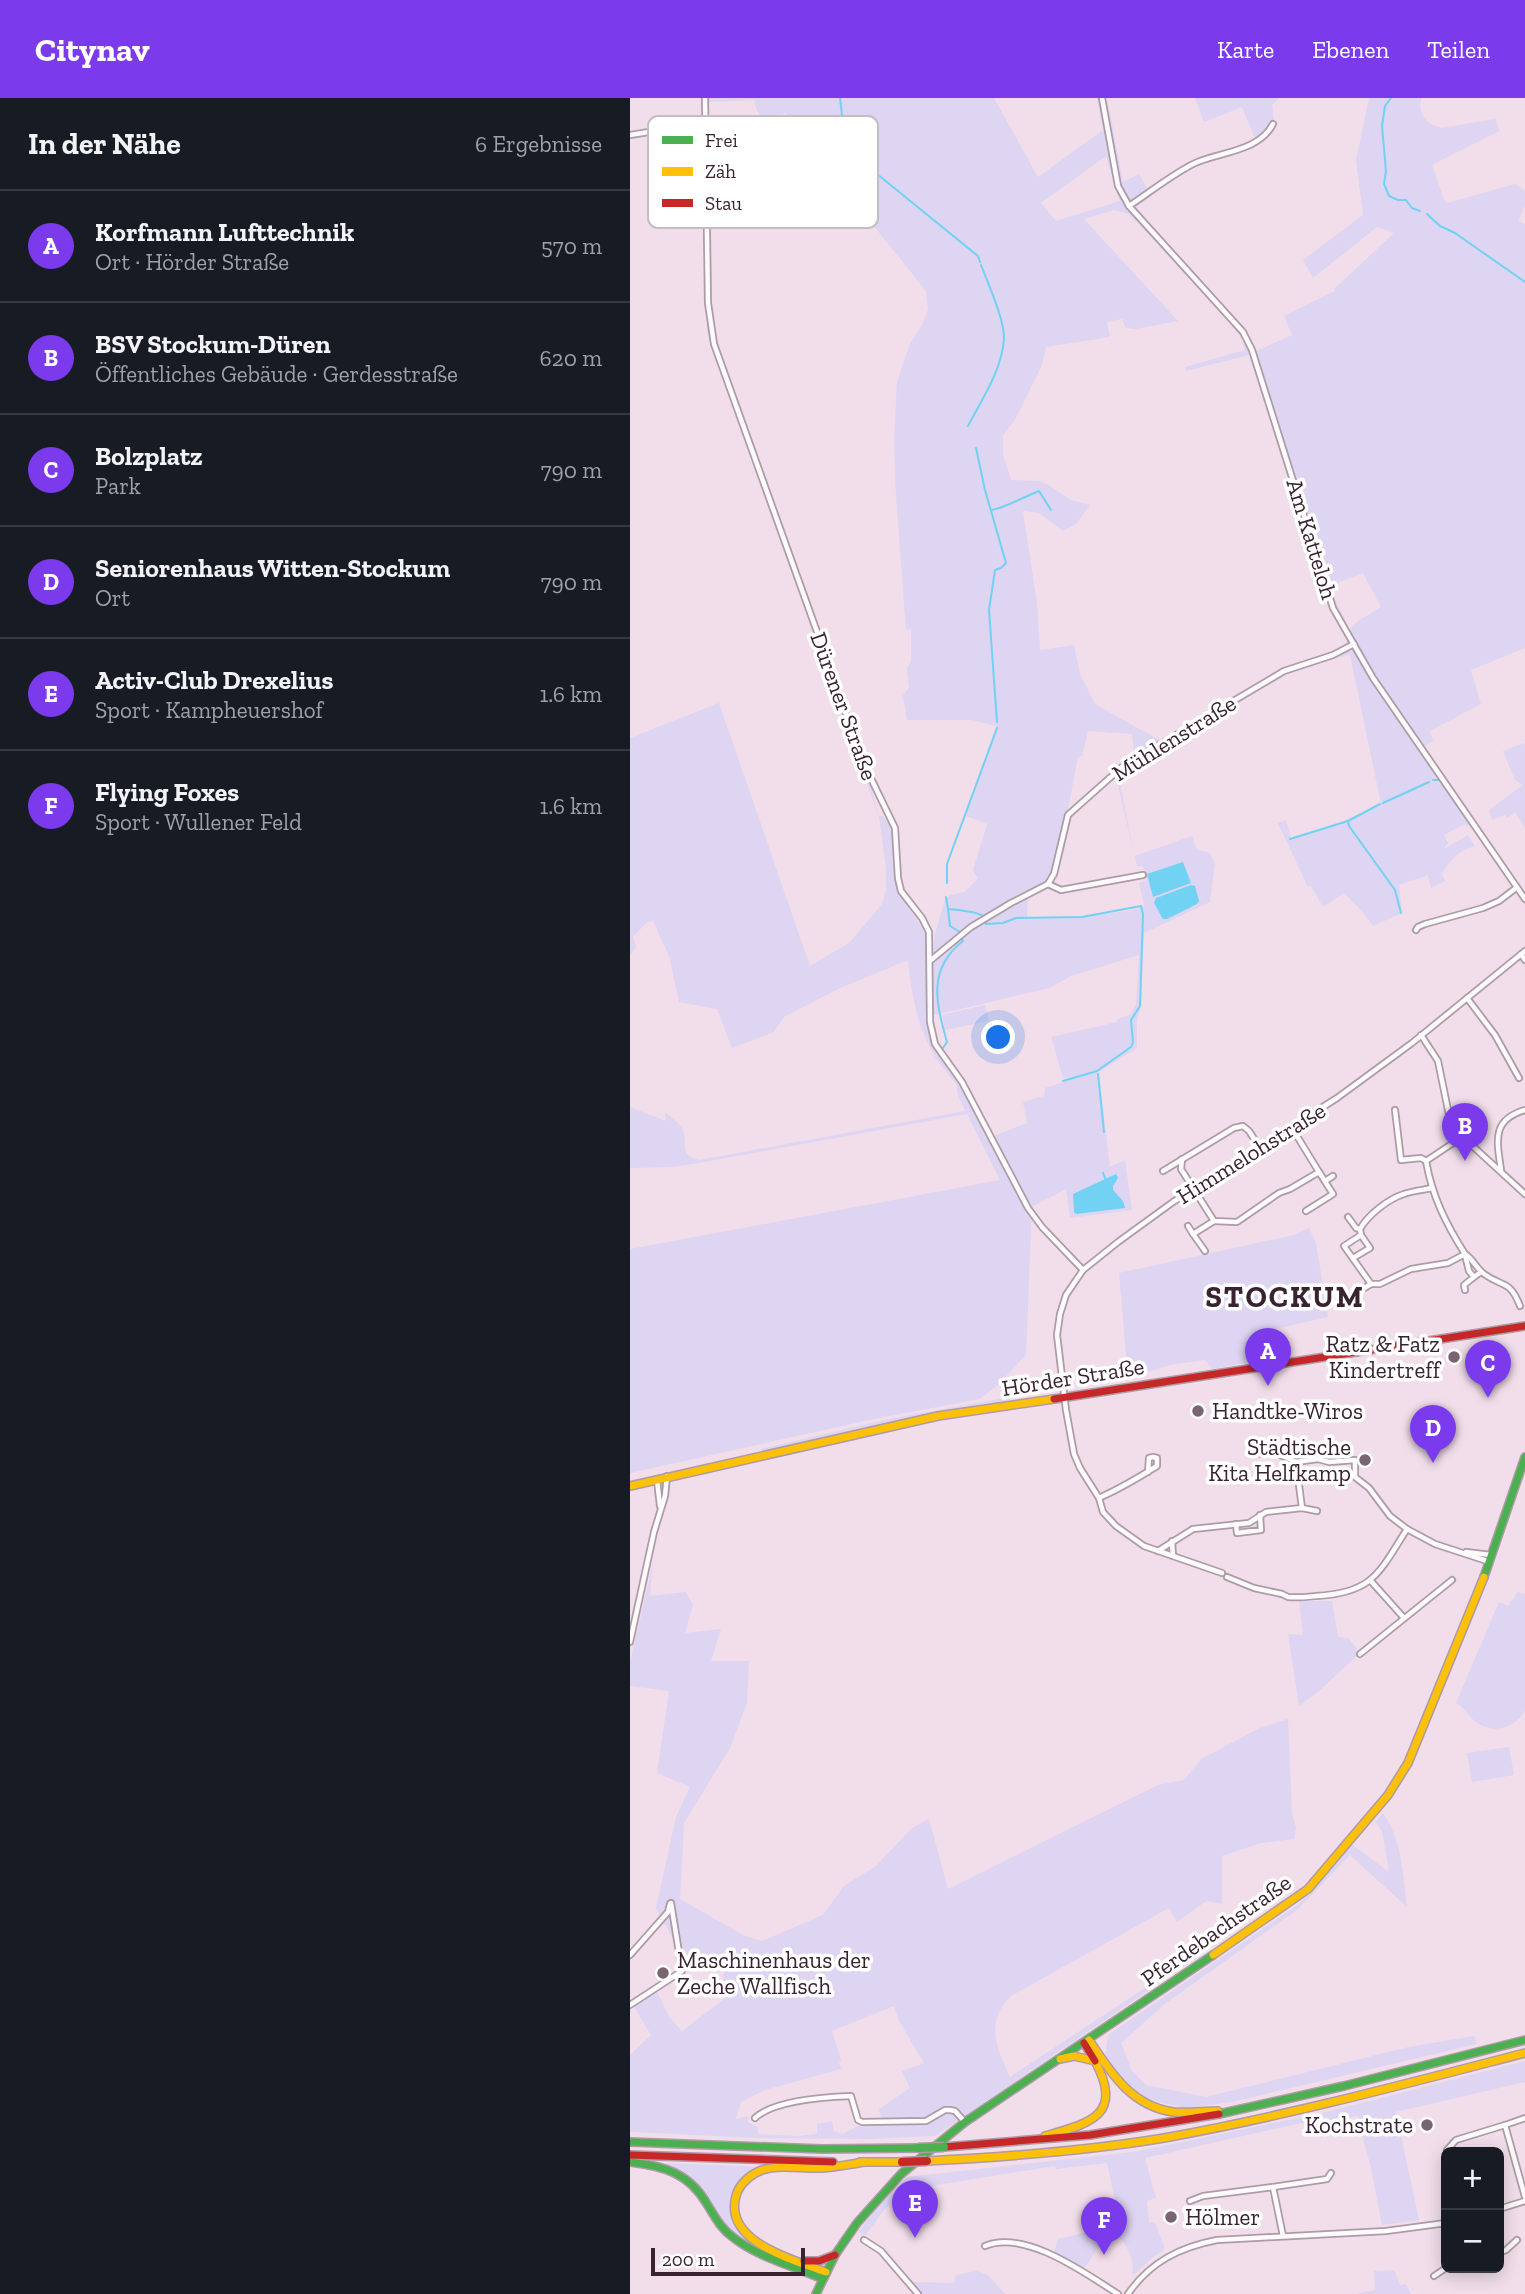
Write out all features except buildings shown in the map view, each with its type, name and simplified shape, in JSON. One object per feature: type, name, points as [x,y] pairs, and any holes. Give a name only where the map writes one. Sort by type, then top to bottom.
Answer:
[{"type":"main road","name":"Hörder Straße","points":[[630,1486],[938,1416],[1525,1326]]},
{"type":"main road","name":"Pferdebachstraße","points":[[816,2294],[835,2255],[857,2223],[892,2183],[965,2122],[1087,2042],[1308,1889],[1388,1795],[1408,1763],[1491,1558],[1525,1457]]},
{"type":"main road","points":[[630,2142],[822,2149],[944,2147],[1072,2138],[1235,2111],[1525,2040]]},
{"type":"main road","points":[[1019,2143],[1080,2126],[1099,2114],[1108,2090],[1104,2075],[1087,2042]]},
{"type":"main road","points":[[1087,2042],[1122,2088],[1150,2107],[1169,2112],[1235,2111]]},
{"type":"main road","points":[[630,2155],[902,2162],[1063,2151],[1194,2132],[1306,2109],[1525,2053]]},
{"type":"main road","points":[[1060,2059],[1074,2056],[1095,2061]]},
{"type":"main road","points":[[630,2162],[659,2165],[682,2173],[699,2188],[716,2219],[735,2240],[825,2275]]},
{"type":"main road","points":[[825,2275],[801,2261],[760,2245],[743,2231],[734,2207],[742,2185],[753,2174],[762,2170],[784,2167],[820,2168],[865,2162]]},
{"type":"main road","points":[[801,2261],[819,2260],[835,2255]]},
{"type":"street","name":"Dürener Straße","points":[[704,116],[705,98]]},
{"type":"street","name":"Am Katteloh","points":[[1102,98],[1118,186],[1129,206],[1243,332],[1252,350],[1333,608],[1373,678],[1525,899]]},
{"type":"street","points":[[1129,206],[1191,165],[1256,141],[1270,131],[1273,124]]},
{"type":"street","points":[[630,135],[648,132]]},
{"type":"street","name":"Dürener Straße","points":[[706,228],[708,303],[714,344],[864,766],[895,828],[900,887],[929,932],[930,1022],[935,1044],[962,1082],[1028,1208],[1042,1227],[1083,1270]]},
{"type":"street","name":"Mühlenstraße","points":[[1048,884],[1054,874],[1068,815],[1122,767],[1284,671],[1333,655],[1354,644]]},
{"type":"street","points":[[930,961],[985,919],[1048,884],[1061,890],[1143,876]]},
{"type":"street","points":[[1416,930],[1425,924],[1483,908],[1499,901],[1516,888]]},
{"type":"street","points":[[1523,952],[1525,960]]},
{"type":"street","name":"Himmelohstraße","points":[[1370,1580],[1353,1591],[1296,1598],[1254,1588],[1157,1552],[1116,1526],[1103,1512],[1099,1498],[1074,1454],[1057,1326],[1066,1295],[1083,1270],[1143,1223],[1193,1189],[1337,1098],[1421,1035],[1523,952]]},
{"type":"street","points":[[1467,998],[1495,1035],[1518,1078]]},
{"type":"street","points":[[1421,1035],[1438,1061],[1451,1122],[1462,1137],[1525,1194]]},
{"type":"street","points":[[1395,1110],[1401,1160],[1421,1158],[1426,1161],[1432,1188],[1446,1224],[1465,1254],[1481,1272],[1514,1291],[1520,1306]]},
{"type":"street","points":[[1501,1171],[1498,1143],[1501,1126],[1507,1117],[1525,1110]]},
{"type":"street","points":[[1163,1171],[1243,1125],[1260,1149]]},
{"type":"street","points":[[1292,1128],[1333,1194],[1306,1211]]},
{"type":"street","points":[[1426,1161],[1462,1137]]},
{"type":"street","points":[[1182,1159],[1181,1169],[1214,1221]]},
{"type":"street","points":[[1193,1234],[1214,1221],[1237,1222],[1279,1193],[1319,1172]]},
{"type":"street","points":[[1325,1181],[1333,1176]]},
{"type":"street","points":[[1371,1284],[1344,1246],[1361,1232],[1365,1219],[1402,1194],[1432,1188]]},
{"type":"street","points":[[1348,1217],[1370,1248],[1353,1258]]},
{"type":"street","points":[[1188,1226],[1205,1251]]},
{"type":"street","points":[[1465,1254],[1469,1271],[1474,1277]]},
{"type":"street","points":[[1348,1298],[1371,1284],[1380,1284],[1411,1269],[1448,1263],[1465,1254]]},
{"type":"street","points":[[1465,1290],[1464,1285],[1481,1272]]},
{"type":"street","points":[[1261,1454],[1276,1453],[1296,1462],[1318,1459],[1329,1462],[1355,1460],[1355,1478],[1368,1488],[1390,1516],[1435,1544],[1465,1552],[1470,1556],[1491,1558]]},
{"type":"street","points":[[1296,1462],[1302,1508]]},
{"type":"street","points":[[1099,1498],[1112,1494],[1148,1472]]},
{"type":"street","points":[[630,1642],[665,1496],[667,1476]]},
{"type":"street","points":[[657,1479],[660,1508]]},
{"type":"street","points":[[1157,1552],[1193,1529],[1249,1523],[1266,1512],[1302,1508],[1317,1511]]},
{"type":"street","points":[[1236,1524],[1237,1533],[1261,1531],[1260,1515]]},
{"type":"street","points":[[1249,1523],[1250,1532]]},
{"type":"street","points":[[1404,1618],[1370,1580],[1385,1565],[1407,1528]]},
{"type":"street","points":[[1172,1541],[1176,1557]]},
{"type":"street","points":[[1360,1654],[1452,1580]]},
{"type":"street","points":[[630,1955],[668,1912],[671,1903],[682,1971],[630,2005]]},
{"type":"street","points":[[755,2118],[763,2111],[808,2099],[851,2096],[858,2120],[862,2123],[926,2121],[945,2110],[956,2111],[965,2122]]},
{"type":"street","points":[[1450,2147],[1456,2140],[1525,2118]]},
{"type":"street","points":[[1504,2125],[1525,2199],[1504,2207]]},
{"type":"street","points":[[1190,2201],[1203,2196],[1327,2179],[1331,2173]]},
{"type":"street","points":[[1273,2187],[1283,2236]]},
{"type":"street","points":[[1128,2294],[1157,2262],[1194,2245],[1217,2240],[1396,2230],[1441,2223]]},
{"type":"street","points":[[864,2240],[881,2251],[918,2294]]},
{"type":"street","points":[[1504,2251],[1517,2240]]},
{"type":"street","points":[[985,2246],[994,2242],[1013,2243],[1049,2254],[1118,2294]]},
{"type":"street","points":[[1434,2276],[1441,2271]]},
{"type":"shaded area","points":[[703,98],[994,98],[1038,177],[1103,130],[1097,98],[1107,98],[1123,182],[1139,174],[1148,190],[1188,169],[1136,207],[1243,327],[1256,351],[1292,335],[1284,316],[1335,291],[1335,288],[1394,233],[1377,227],[1313,278],[1303,260],[1363,215],[1356,160],[1369,98],[1422,98],[1420,109],[1424,118],[1442,128],[1495,119],[1500,131],[1432,165],[1447,203],[1515,184],[1525,191],[1525,205],[1518,221],[1525,224],[1525,648],[1471,670],[1481,704],[1430,731],[1433,741],[1424,746],[1441,780],[1472,826],[1463,825],[1444,835],[1448,843],[1444,849],[1468,835],[1475,846],[1459,853],[1452,860],[1442,874],[1445,881],[1431,888],[1427,873],[1426,876],[1399,885],[1402,913],[1373,926],[1344,893],[1323,907],[1311,886],[1308,887],[1278,823],[1286,820],[1291,838],[1343,821],[1381,804],[1350,655],[1314,662],[1288,671],[1135,761],[1118,774],[1134,853],[1116,777],[1075,811],[1118,772],[1135,760],[1132,734],[1088,731],[1082,756],[1078,757],[1052,874],[1047,884],[1028,893],[1027,918],[1090,916],[1138,909],[1144,905],[1139,883],[1147,880],[1143,866],[1137,866],[1135,856],[1192,836],[1197,850],[1209,852],[1215,863],[1210,902],[1144,933],[1137,1048],[1099,1074],[1110,1167],[1125,1160],[1132,1210],[1070,1218],[1066,1189],[1032,1207],[1026,1355],[999,1384],[980,1399],[879,1418],[630,1473],[630,1249],[1000,1180],[967,1114],[699,1163],[630,1168],[630,1107],[666,1121],[665,1112],[682,1128],[688,1154],[699,1160],[965,1111],[957,1085],[936,1059],[923,1033],[913,997],[908,960],[838,989],[784,1017],[774,1032],[732,1048],[717,1009],[679,1002],[669,956],[653,921],[647,922],[633,937],[636,946],[630,956],[630,738],[719,703],[810,966],[849,943],[882,904],[886,890],[879,817],[707,332],[704,228],[710,228],[711,301],[715,334],[829,660],[825,662],[879,816],[883,816],[892,828],[897,889],[926,934],[928,954],[933,955],[935,934],[945,899],[965,892],[978,878],[973,870],[987,824],[966,816],[996,726],[972,720],[907,720],[903,695],[909,688],[907,669],[911,661],[911,629],[906,630],[894,440],[897,382],[909,346],[928,309],[926,291],[875,228],[878,228],[878,116],[787,116],[786,113],[761,116],[754,100],[709,102],[709,116],[707,116],[707,105]],"holes":[[[1106,156],[1120,201],[1056,221],[1041,203]],[[1114,210],[1134,219],[1229,321],[1243,340],[1245,350],[1185,367],[1186,371],[1249,355],[1322,589],[1327,587],[1350,634],[1345,645],[1279,670],[1161,741],[1095,704],[1080,674],[1074,645],[1040,650],[1037,603],[1023,511],[1039,513],[1063,531],[1076,524],[1090,505],[1071,500],[1038,481],[1011,480],[1003,454],[1003,436],[1016,418],[1042,365],[1046,347],[1110,337],[1107,322],[1122,319],[1126,328],[1135,329],[1178,321],[1084,219]],[[1363,573],[1381,607],[1349,630],[1329,586]],[[1139,955],[1136,1005],[1130,1015],[1117,1019],[1117,1022],[1051,1037],[1063,1078],[1074,1076],[1045,1088],[1044,1096],[1023,1102],[1027,1123],[994,1136],[979,1106],[940,1055],[935,1044],[931,1016],[1049,988],[1071,976]]]},
{"type":"shaded area","points":[[1195,98],[1279,98],[1272,105],[1272,126],[1256,141],[1242,107],[1204,122]]},
{"type":"shaded area","points":[[1525,743],[1525,828],[1515,812],[1507,818],[1505,815],[1492,820],[1489,810],[1523,785],[1515,780],[1503,751]]},
{"type":"shaded area","points":[[985,1005],[989,1021],[945,1030],[942,1015]]},
{"type":"shaded area","points":[[1309,1228],[1316,1243],[1328,1317],[1262,1332],[1266,1359],[1212,1369],[1205,1360],[1170,1365],[1128,1378],[1119,1273],[1294,1235]]},
{"type":"shaded area","points":[[1015,1396],[1004,1403],[915,1418],[763,1452],[761,1449],[884,1420]]},
{"type":"shaded area","points":[[653,1564],[650,1596],[686,1592],[693,1605],[685,1633],[721,1629],[711,1661],[749,1661],[747,1703],[730,1748],[684,1823],[680,1899],[743,1935],[762,1941],[823,1915],[844,1886],[876,1866],[912,1828],[929,1819],[948,1889],[1158,1785],[1184,1780],[1201,1759],[1260,1728],[1288,1719],[1292,1814],[1296,1828],[1294,1839],[1261,1843],[1222,1856],[1222,1904],[1206,1901],[1177,1922],[1169,1908],[1011,1996],[998,2015],[996,2025],[997,2045],[1010,2077],[1198,1953],[1199,1956],[935,2136],[870,2139],[758,2138],[630,2132],[630,2055],[651,2035],[633,2005],[655,1988],[670,2018],[682,2031],[723,2000],[724,1956],[690,1970],[656,1908],[676,1817],[690,1787],[657,1773],[669,1691],[630,1686],[630,1662]],"holes":[[[894,2006],[899,2021],[924,2063],[902,2071],[910,2088],[879,2109],[883,2125],[858,2126],[842,2134],[834,2131],[832,2121],[817,2124],[817,2134],[798,2136],[759,2134],[757,2127],[748,2122],[748,2116],[736,2119],[741,2102],[765,2090],[841,2069],[832,2031]]]},
{"type":"shaded area","points":[[1518,1592],[1525,1594],[1525,1710],[1510,1725],[1490,1728],[1476,1722],[1456,1703],[1499,1602],[1508,1606]]},
{"type":"shaded area","points":[[1299,1601],[1332,1601],[1338,1637],[1348,1638],[1360,1653],[1299,1706],[1288,1634],[1303,1635]]},
{"type":"shaded area","points":[[1509,1747],[1514,1775],[1472,1782],[1467,1753]]},
{"type":"shaded area","points":[[1383,1813],[1398,1846],[1407,1907],[1350,1855],[1297,1910],[1166,2003],[1121,2043],[1132,2071],[1146,2085],[1206,2097],[1409,2047],[1474,2036],[1477,2044],[1232,2102],[1186,2108],[1148,2100],[1118,2076],[1105,2056],[1108,2035],[1299,1904],[1314,1890],[1351,1844],[1389,1872],[1382,1831],[1375,1822]]},
{"type":"shaded area","points":[[1525,2061],[1525,2082],[1396,2112],[1419,2220],[1382,2225],[1357,2116],[1330,2123],[1328,2117],[1145,2158],[1156,2198],[1147,2201],[1149,2222],[1155,2222],[1165,2249],[1134,2275],[1130,2254],[1119,2238],[1102,2241],[1084,2269],[1054,2253],[1058,2239],[1120,2224],[1107,2163],[1056,2169],[1055,2166],[905,2190],[883,2211],[866,2235],[858,2232],[879,2205],[907,2177],[1133,2152],[1322,2113]]},
{"type":"shaded area","points":[[665,2163],[761,2167],[734,2199],[741,2232],[804,2265],[746,2244],[723,2226],[708,2200]]},
{"type":"shaded area","points":[[1394,2270],[1400,2285],[1406,2284],[1411,2294],[1355,2294],[1375,2290],[1374,2271]]},
{"type":"shaded area","points":[[977,2271],[989,2276],[1005,2294],[921,2294],[913,2282],[954,2283],[955,2275]]},
{"type":"water","points":[[1183,862],[1191,883],[1153,897],[1147,874]]},
{"type":"water","points":[[1191,885],[1195,886],[1199,901],[1197,904],[1163,919],[1154,903],[1156,898]]},
{"type":"water","points":[[1116,1174],[1118,1178],[1113,1190],[1123,1201],[1125,1208],[1076,1214],[1074,1212],[1073,1194]]},
{"type":"waterway","points":[[840,98],[842,116]]},
{"type":"waterway","points":[[1391,98],[1385,106],[1382,126],[1386,171],[1384,184],[1389,196],[1406,200],[1412,208],[1420,211]]},
{"type":"waterway","points":[[878,175],[978,256],[980,262]]},
{"type":"waterway","points":[[1427,214],[1440,226],[1455,233],[1525,282]]},
{"type":"waterway","points":[[968,426],[1000,362],[1004,339],[999,312],[981,265]]},
{"type":"waterway","points":[[976,448],[1006,563],[995,570],[989,610],[997,722]]},
{"type":"waterway","points":[[992,510],[1039,491],[1051,510]]},
{"type":"waterway","points":[[947,883],[947,864],[997,728]]},
{"type":"waterway","points":[[1433,780],[1441,780]]},
{"type":"waterway","points":[[1383,803],[1429,782]]},
{"type":"waterway","points":[[1290,839],[1348,821],[1380,804]]},
{"type":"waterway","points":[[1348,821],[1395,890],[1401,913]]},
{"type":"waterway","points":[[946,897],[948,909],[983,916]]},
{"type":"waterway","points":[[985,921],[986,924],[1003,923],[1016,918],[1082,917],[1141,906],[1140,1006],[1131,1020],[1131,1047],[1097,1071],[1063,1081]]},
{"type":"waterway","points":[[948,909],[950,926],[960,932]]},
{"type":"waterway","points":[[943,1048],[947,1042],[938,1000],[939,975],[944,963],[962,939]]},
{"type":"waterway","points":[[1098,1074],[1104,1132]]},
{"type":"waterway","points":[[1103,1173],[1106,1180]]},
{"type":"traffic: fast","points":[[1484,1577],[1525,1457]]},
{"type":"traffic: fast","points":[[816,2294],[835,2255],[857,2223],[901,2174],[965,2122],[1213,1955]]},
{"type":"traffic: fast","points":[[1219,2114],[1344,2086],[1525,2040]]},
{"type":"traffic: fast","points":[[630,2142],[822,2149],[918,2148]]},
{"type":"traffic: fast","points":[[918,2148],[944,2147]]},
{"type":"traffic: fast","points":[[630,2162],[665,2169],[684,2178],[700,2193],[725,2231],[734,2238],[766,2256],[823,2279]]},
{"type":"traffic: slow","points":[[630,1486],[938,1416],[1054,1399]]},
{"type":"traffic: slow","points":[[1213,1955],[1308,1889],[1388,1795],[1408,1763],[1484,1577]]},
{"type":"traffic: slow","points":[[1089,2040],[1114,2076],[1146,2103],[1174,2112],[1218,2111]]},
{"type":"traffic: slow","points":[[927,2161],[1046,2153],[1164,2138],[1300,2110],[1525,2053]]},
{"type":"traffic: slow","points":[[1045,2136],[1089,2121],[1104,2105],[1106,2094],[1103,2079],[1095,2061],[1074,2056],[1060,2059]]},
{"type":"traffic: slow","points":[[860,2162],[902,2162]]},
{"type":"traffic: slow","points":[[826,2272],[780,2255],[750,2237],[740,2226],[735,2212],[736,2196],[750,2177],[770,2168],[822,2168],[865,2162]]},
{"type":"traffic: jam","points":[[1054,1399],[1525,1326]]},
{"type":"traffic: jam","points":[[1084,2043],[1095,2061]]},
{"type":"traffic: jam","points":[[944,2147],[1090,2135],[1219,2114]]},
{"type":"traffic: jam","points":[[630,2155],[833,2162]]},
{"type":"traffic: jam","points":[[902,2162],[927,2161]]},
{"type":"traffic: jam","points":[[804,2261],[819,2261],[835,2255]]},
{"type":"place","name":"BSV Stockum-Düren","points":[[1465,1161]]},
{"type":"place","name":"Ratz & Fatz Kindertreff","points":[[1454,1357]]},
{"type":"place","name":"Korfmann Lufttechnik","points":[[1268,1386]]},
{"type":"place","name":"Bolzplatz","points":[[1488,1398]]},
{"type":"place","name":"Handtke-Wiros","points":[[1198,1411]]},
{"type":"place","name":"Städtische Kita Helfkamp","points":[[1365,1460]]},
{"type":"place","name":"Seniorenhaus Witten-Stockum","points":[[1433,1463]]},
{"type":"place","name":"Maschinenhaus der Zeche Wallfisch","points":[[663,1973]]},
{"type":"place","name":"Kochstrate","points":[[1427,2125]]},
{"type":"place","name":"Hölmer","points":[[1171,2217]]},
{"type":"place","name":"Activ-Club Drexelius","points":[[915,2238]]},
{"type":"place","name":"Flying Foxes","points":[[1104,2255]]},
{"type":"district","name":"STOCKUM","points":[[1285,1297]]}]
